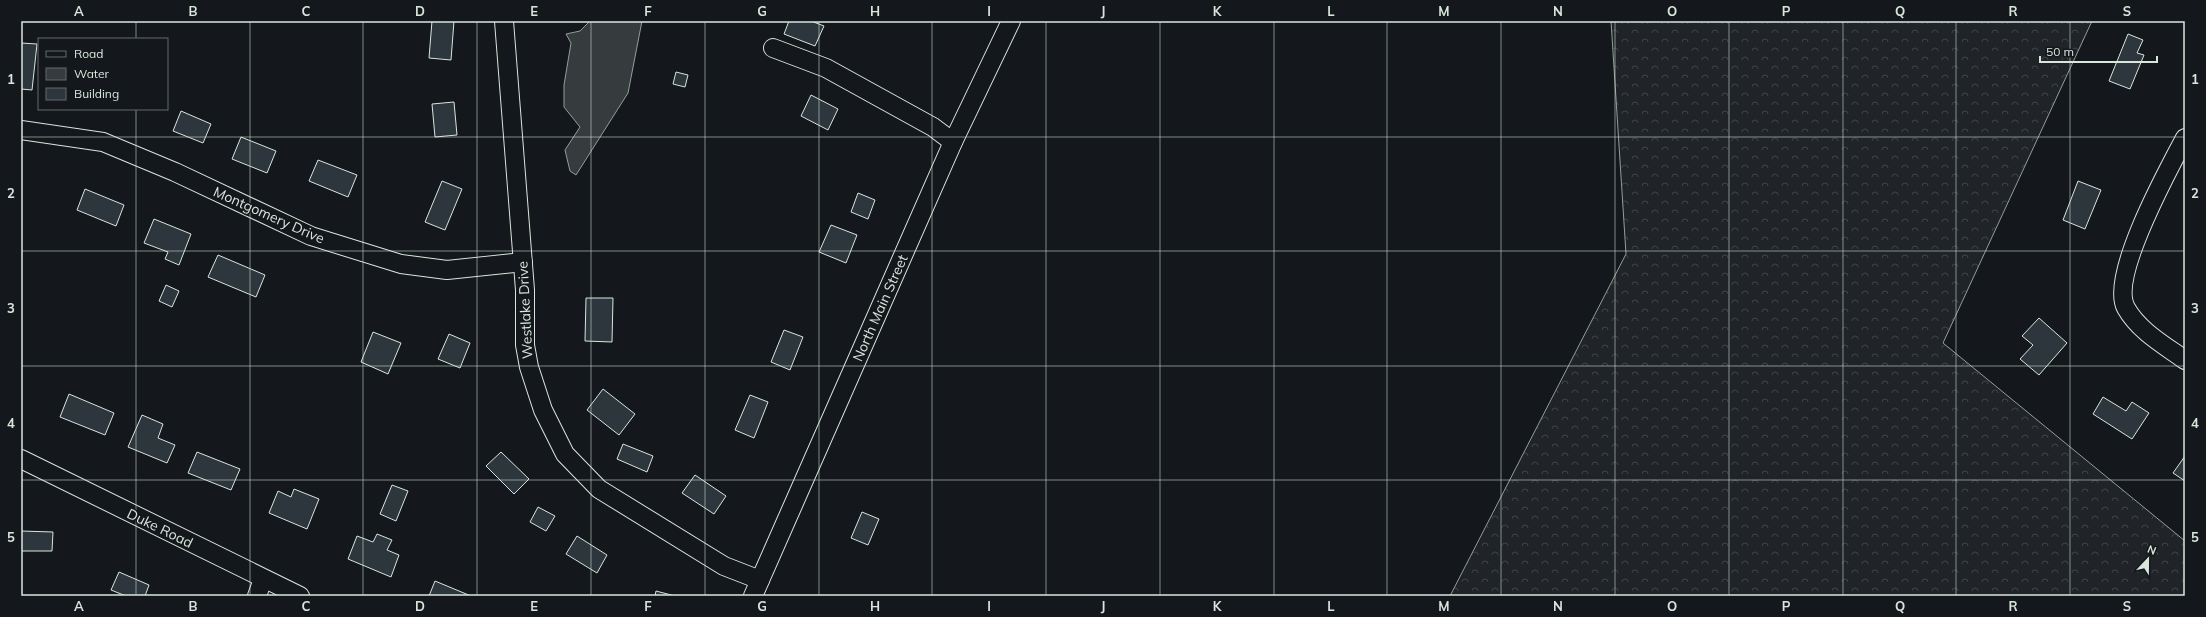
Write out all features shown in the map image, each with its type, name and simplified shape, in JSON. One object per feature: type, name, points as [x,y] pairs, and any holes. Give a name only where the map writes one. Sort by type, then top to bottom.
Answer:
[{"type":"street","name":"Westlake Drive","points":[[504,21],[523,262],[525,345],[529,366],[543,410],[565,454],[599,489],[757,588]]},
{"type":"street","name":"North Main Street","points":[[757,588],[953,142],[1011,21]]},
{"type":"street","points":[[773,48],[826,68],[933,127],[953,142]]},
{"type":"street","name":"Montgomery Drive","points":[[21,130],[103,142],[175,172],[311,236],[401,264],[447,270],[523,262]]},
{"type":"street","points":[[2185,138],[2137,237],[2126,266],[2122,289],[2125,307],[2136,321],[2153,338],[2185,360]]},
{"type":"street","name":"Duke Road","points":[[21,459],[300,596]]},
{"type":"street","points":[[257,596],[263,579]]},
{"type":"green space","points":[[1611,21],[2092,21],[1943,343],[2185,541],[2185,596],[1450,596],[1626,254]]},
{"type":"water","points":[[590,21],[642,21],[628,93],[576,175],[570,171],[565,150],[580,127],[564,107],[564,85],[571,43],[566,34],[580,31]]},
{"type":"building","points":[[432,21],[454,21],[451,60],[429,58]]},
{"type":"building","points":[[789,21],[811,21],[824,26],[815,46],[784,34]]},
{"type":"building","points":[[2128,34],[2143,40],[2137,53],[2144,55],[2130,89],[2109,81]]},
{"type":"building","points":[[21,43],[37,44],[32,90],[21,89]]},
{"type":"building","points":[[676,72],[688,75],[685,87],[673,84]]},
{"type":"building","points":[[811,95],[838,109],[828,130],[801,116]]},
{"type":"building","points":[[454,102],[457,135],[435,137],[432,104]]},
{"type":"building","points":[[181,111],[211,124],[203,143],[173,131]]},
{"type":"building","points":[[241,137],[276,151],[267,173],[232,159]]},
{"type":"building","points":[[318,160],[357,175],[348,197],[309,181]]},
{"type":"building","points":[[442,181],[462,189],[445,230],[425,222]]},
{"type":"building","points":[[2078,181],[2101,190],[2085,229],[2063,220]]},
{"type":"building","points":[[85,189],[124,205],[116,226],[77,210]]},
{"type":"building","points":[[858,193],[875,200],[868,219],[851,212]]},
{"type":"building","points":[[154,219],[191,234],[179,265],[165,259],[168,252],[144,243]]},
{"type":"building","points":[[831,225],[857,235],[846,263],[819,252]]},
{"type":"building","points":[[218,255],[265,275],[256,297],[208,277]]},
{"type":"building","points":[[166,285],[179,291],[172,307],[159,301]]},
{"type":"building","points":[[586,298],[613,298],[612,342],[585,341]]},
{"type":"building","points":[[2039,318],[2067,343],[2039,375],[2020,359],[2033,345],[2022,336]]},
{"type":"building","points":[[784,330],[803,337],[790,370],[771,362]]},
{"type":"building","points":[[373,332],[401,343],[388,374],[361,362]]},
{"type":"building","points":[[449,334],[470,343],[460,368],[438,359]]},
{"type":"building","points":[[603,389],[635,414],[619,435],[587,410]]},
{"type":"building","points":[[69,394],[114,413],[105,435],[60,417]]},
{"type":"building","points":[[750,395],[768,402],[754,438],[735,430]]},
{"type":"building","points":[[2103,397],[2126,411],[2132,402],[2149,413],[2132,439],[2093,414]]},
{"type":"building","points":[[142,415],[163,424],[158,438],[175,445],[167,463],[128,447]]},
{"type":"building","points":[[623,444],[653,456],[647,472],[617,459]]},
{"type":"building","points":[[197,452],[240,469],[231,490],[188,473]]},
{"type":"building","points":[[501,452],[529,479],[514,494],[486,466]]},
{"type":"building","points":[[2185,456],[2185,481],[2173,473]]},
{"type":"building","points":[[695,475],[726,496],[714,514],[682,493]]},
{"type":"building","points":[[392,485],[408,491],[396,521],[380,514]]},
{"type":"building","points":[[294,489],[319,499],[307,529],[269,513],[278,491],[291,497]]},
{"type":"building","points":[[538,507],[555,516],[546,531],[530,522]]},
{"type":"building","points":[[862,512],[879,519],[868,545],[851,538]]},
{"type":"building","points":[[21,531],[53,532],[52,551],[21,551]]},
{"type":"building","points":[[377,534],[392,540],[387,550],[399,555],[391,577],[348,559],[357,536],[373,542]]},
{"type":"building","points":[[577,536],[607,555],[597,573],[566,554]]},
{"type":"building","points":[[119,572],[149,585],[145,596],[126,596],[111,590]]},
{"type":"building","points":[[435,581],[471,596],[429,596]]},
{"type":"building","points":[[656,591],[675,596],[655,596]]}]
